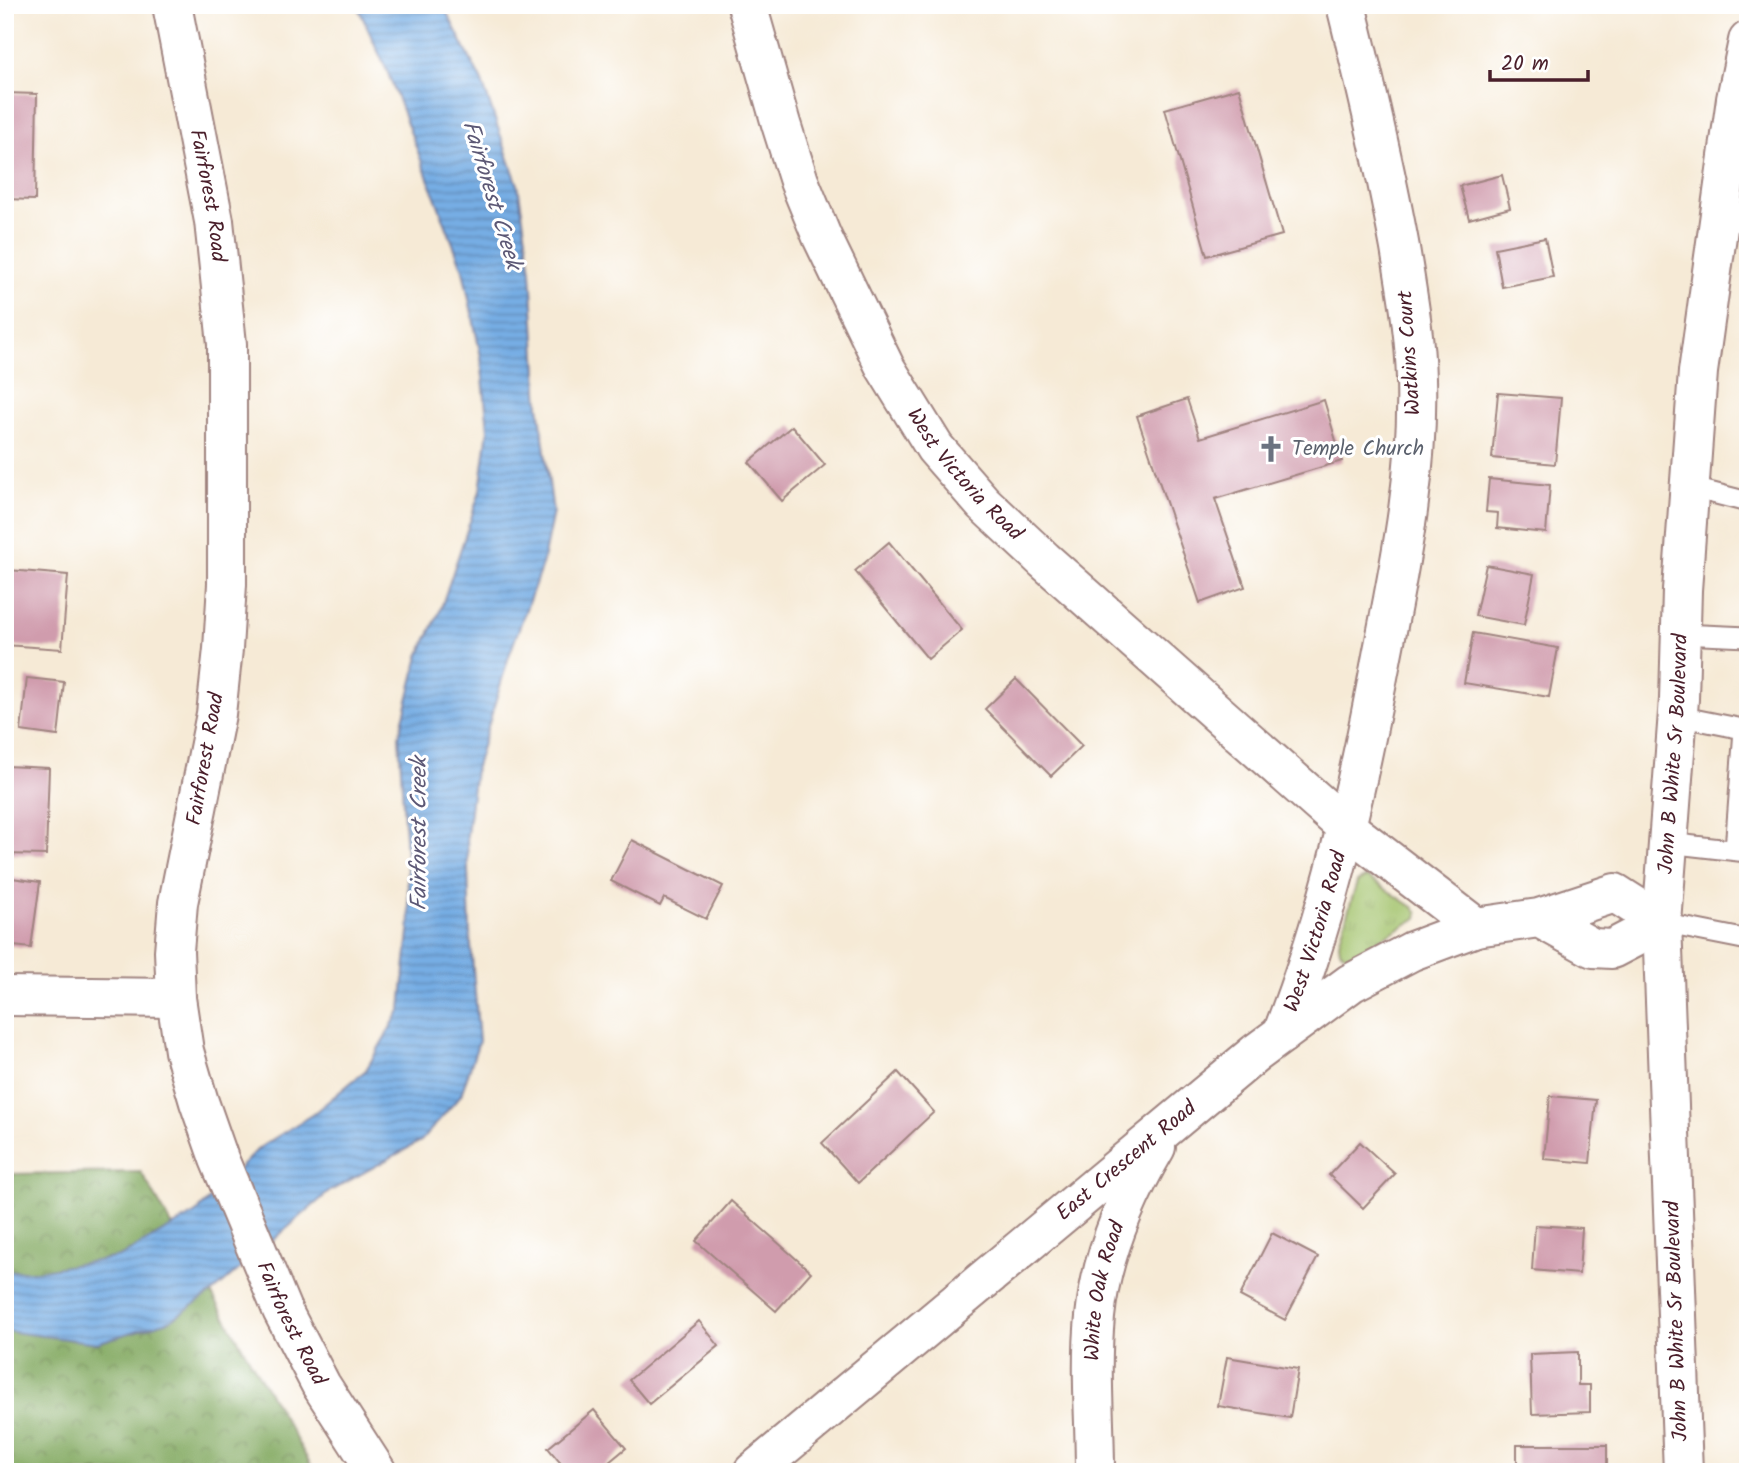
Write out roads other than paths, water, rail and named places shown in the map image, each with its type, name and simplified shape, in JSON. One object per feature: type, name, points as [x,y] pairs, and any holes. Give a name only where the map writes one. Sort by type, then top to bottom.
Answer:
[{"type":"street","name":"Fairforest Road","points":[[172,5],[214,220],[227,344],[227,584],[223,649],[211,740],[178,904],[174,951],[176,998],[184,1051],[199,1102],[219,1159],[282,1310],[321,1385],[377,1472]]},
{"type":"street","name":"West Victoria Road","points":[[747,5],[784,136],[822,237],[885,368],[935,447],[983,503],[1044,560],[1347,828],[1476,927]]},
{"type":"street","name":"Watkins Court","points":[[1346,5],[1385,166],[1409,303],[1416,377],[1415,452],[1408,525],[1347,828]]},
{"type":"street","name":"John B White Sr Boulevard","points":[[1683,1472],[1662,923],[1678,716],[1680,634],[1698,372],[1737,99],[1748,41]]},
{"type":"street","name":"West Victoria Road","points":[[1282,1034],[1306,974],[1347,828]]},
{"type":"street","name":"East Crescent Road","points":[[753,1472],[1170,1124],[1282,1034],[1351,983],[1412,951],[1476,927],[1539,918],[1615,893],[1662,923]]},
{"type":"street","points":[[5,996],[176,998]]},
{"type":"street","name":"White Oak Road","points":[[1096,1472],[1092,1384],[1095,1315],[1106,1261],[1134,1184],[1170,1124]]},
{"type":"lane","points":[[1689,486],[1748,502]]},
{"type":"lane","points":[[1680,634],[1748,637]]},
{"type":"lane","points":[[1668,843],[1741,851],[1746,730],[1678,716]]},
{"type":"lane","points":[[1662,923],[1748,940]]},
{"type":"water","name":"Fairforest Creek","points":[[357,5],[443,5],[482,82],[518,185],[531,271],[539,406],[553,512],[542,565],[509,656],[475,770],[467,835],[470,932],[479,1041],[461,1095],[421,1141],[330,1191],[212,1293],[169,1321],[97,1343],[5,1331],[5,1271],[37,1271],[119,1257],[196,1213],[259,1148],[313,1114],[366,1070],[401,1009],[410,922],[399,736],[419,656],[440,611],[480,491],[488,430],[481,357],[463,270],[387,71]]},
{"type":"place","name":"Temple Church","points":[[1271,449]]}]
